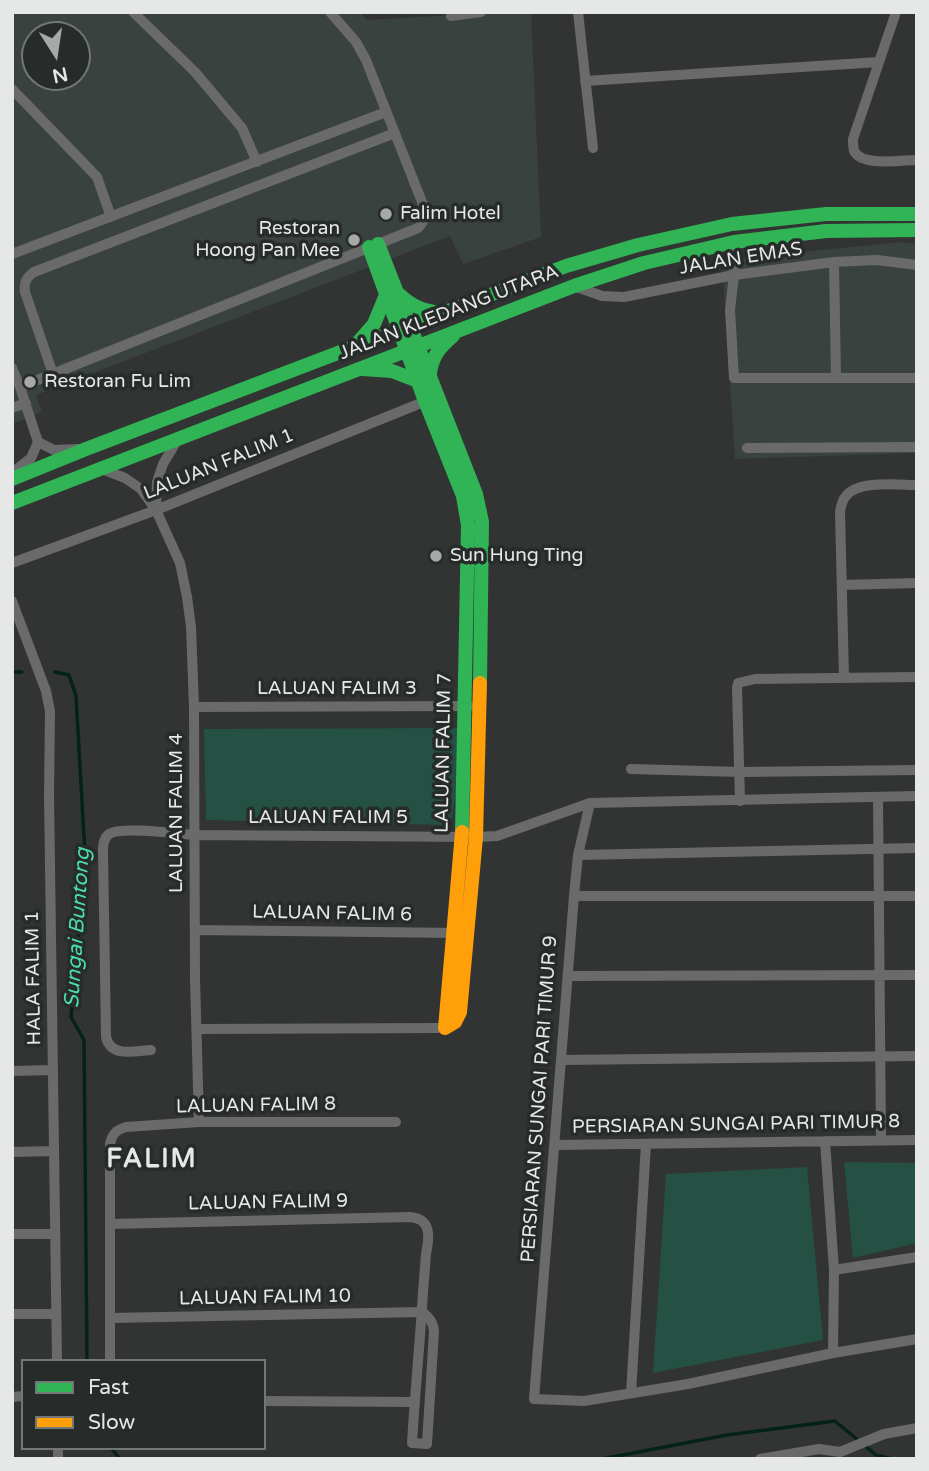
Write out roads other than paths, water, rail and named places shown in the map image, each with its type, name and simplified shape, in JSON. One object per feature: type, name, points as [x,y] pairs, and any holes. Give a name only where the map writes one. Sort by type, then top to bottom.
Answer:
[{"type":"main road","name":"JALAN KLEDANG UTARA","points":[[12,481],[86,449],[566,267],[638,245],[732,223],[826,214],[917,215]]},
{"type":"main road","name":"JALAN KLEDANG UTARA","points":[[12,503],[574,286],[644,263],[734,242],[826,231],[917,230]]},
{"type":"main road","name":"LALUAN FALIM 7","points":[[374,245],[432,398],[463,496],[468,525],[473,706],[469,837],[461,933],[445,1028]]},
{"type":"main road","points":[[354,348],[374,324],[392,293],[419,310],[444,314]]},
{"type":"main road","points":[[357,369],[392,371],[424,379],[436,351],[459,330]]},
{"type":"street","points":[[134,12],[195,72],[242,128],[257,162]]},
{"type":"street","points":[[20,387],[418,228],[423,223],[426,215],[424,207],[361,51],[330,12]]},
{"type":"street","points":[[451,16],[481,12]]},
{"type":"street","points":[[578,12],[593,148]]},
{"type":"street","points":[[896,12],[853,139],[855,152],[862,159],[876,162],[917,160]]},
{"type":"street","points":[[585,81],[879,62]]},
{"type":"street","points":[[12,89],[97,177],[111,217]]},
{"type":"street","points":[[12,254],[386,112]]},
{"type":"street","points":[[53,374],[25,292],[27,277],[34,272],[395,133]]},
{"type":"street","points":[[734,242],[730,310],[734,379],[917,378]]},
{"type":"street","name":"JALAN EMAS","points":[[574,286],[602,296],[624,297],[734,275],[834,262],[877,260],[917,265]]},
{"type":"street","points":[[834,262],[836,378]]},
{"type":"street","points":[[12,368],[38,442],[31,458],[12,473]]},
{"type":"street","name":"LALUAN FALIM 1","points":[[12,564],[156,510],[432,398]]},
{"type":"street","points":[[12,408],[26,403]]},
{"type":"street","name":"LALUAN FALIM 4","points":[[156,510],[157,482],[163,464],[178,439]]},
{"type":"street","points":[[38,442],[54,450],[86,449]]},
{"type":"street","points":[[747,448],[917,447]]},
{"type":"street","name":"LALUAN FALIM 4","points":[[101,468],[125,478],[141,489],[156,510],[180,563],[187,597],[194,707],[199,1122]]},
{"type":"street","points":[[844,678],[840,512],[843,498],[852,490],[865,486],[917,485]]},
{"type":"street","points":[[842,585],[917,583]]},
{"type":"street","name":"HALA FALIM 1","points":[[12,601],[46,691],[50,711],[57,1359]]},
{"type":"street","points":[[740,801],[738,683],[755,678],[917,677]]},
{"type":"street","name":"LALUAN FALIM 3","points":[[194,707],[473,706]]},
{"type":"street","points":[[631,769],[740,772],[917,770]]},
{"type":"street","name":"LALUAN FALIM 5","points":[[151,1050],[117,1052],[108,1044],[106,1037],[104,841],[108,835],[117,831],[194,835],[497,836],[590,803],[917,796]]},
{"type":"street","points":[[878,797],[881,1140]]},
{"type":"street","name":"PERSIARAN SUNGAI PARI TIMUR 9","points":[[590,803],[578,855],[574,896],[534,1399],[584,1401],[631,1393]]},
{"type":"street","points":[[578,855],[917,848]]},
{"type":"street","points":[[574,896],[917,896]]},
{"type":"street","name":"LALUAN FALIM 6","points":[[195,930],[461,933]]},
{"type":"street","points":[[568,976],[917,975]]},
{"type":"street","name":"LALUAN FALIM 7","points":[[197,1029],[445,1028]]},
{"type":"street","points":[[561,1060],[917,1056]]},
{"type":"street","points":[[12,1071],[53,1070]]},
{"type":"street","name":"LALUAN FALIM 8","points":[[110,1224],[110,1144],[111,1136],[117,1130],[126,1127],[199,1122],[396,1122]]},
{"type":"street","name":"PERSIARAN SUNGAI PARI TIMUR 8","points":[[555,1145],[917,1140]]},
{"type":"street","points":[[825,1141],[834,1270],[832,1353]]},
{"type":"street","points":[[646,1144],[631,1393],[917,1339]]},
{"type":"street","points":[[12,1152],[54,1151]]},
{"type":"street","name":"LALUAN FALIM 9","points":[[110,1224],[419,1218],[425,1223],[428,1232],[422,1312]]},
{"type":"street","points":[[110,1224],[110,1359]]},
{"type":"street","points":[[12,1234],[55,1234]]},
{"type":"street","points":[[834,1270],[917,1257]]},
{"type":"street","points":[[422,1312],[429,1317],[434,1331],[427,1444],[412,1443],[422,1312]]},
{"type":"street","name":"LALUAN FALIM 10","points":[[110,1318],[422,1312]]},
{"type":"street","points":[[12,1314],[56,1314]]},
{"type":"street","points":[[266,1401],[415,1402]]},
{"type":"street","points":[[760,1459],[819,1449],[840,1455],[884,1434],[917,1428]]},
{"type":"waterway","name":"Sungai Buntong","points":[[12,672],[22,672]]},
{"type":"waterway","name":"Sungai Buntong","points":[[55,672],[69,675],[76,696],[85,855],[71,1017],[84,1040],[87,1359]]},
{"type":"waterway","name":"Sungai Buntong","points":[[602,1459],[727,1435],[835,1421],[876,1455],[892,1459]]},
{"type":"waterway","name":"Sungai Buntong","points":[[113,1450],[120,1459]]},
{"type":"place","name":"Falim Hotel","points":[[386,214]]},
{"type":"place","name":"Restoran Hoong Pan Mee","points":[[354,240]]},
{"type":"place","name":"Restoran Fu Lim","points":[[30,382]]},
{"type":"place","name":"Sun Hung Ting","points":[[436,556]]},
{"type":"district","name":"FALIM","points":[[152,1160]]}]
